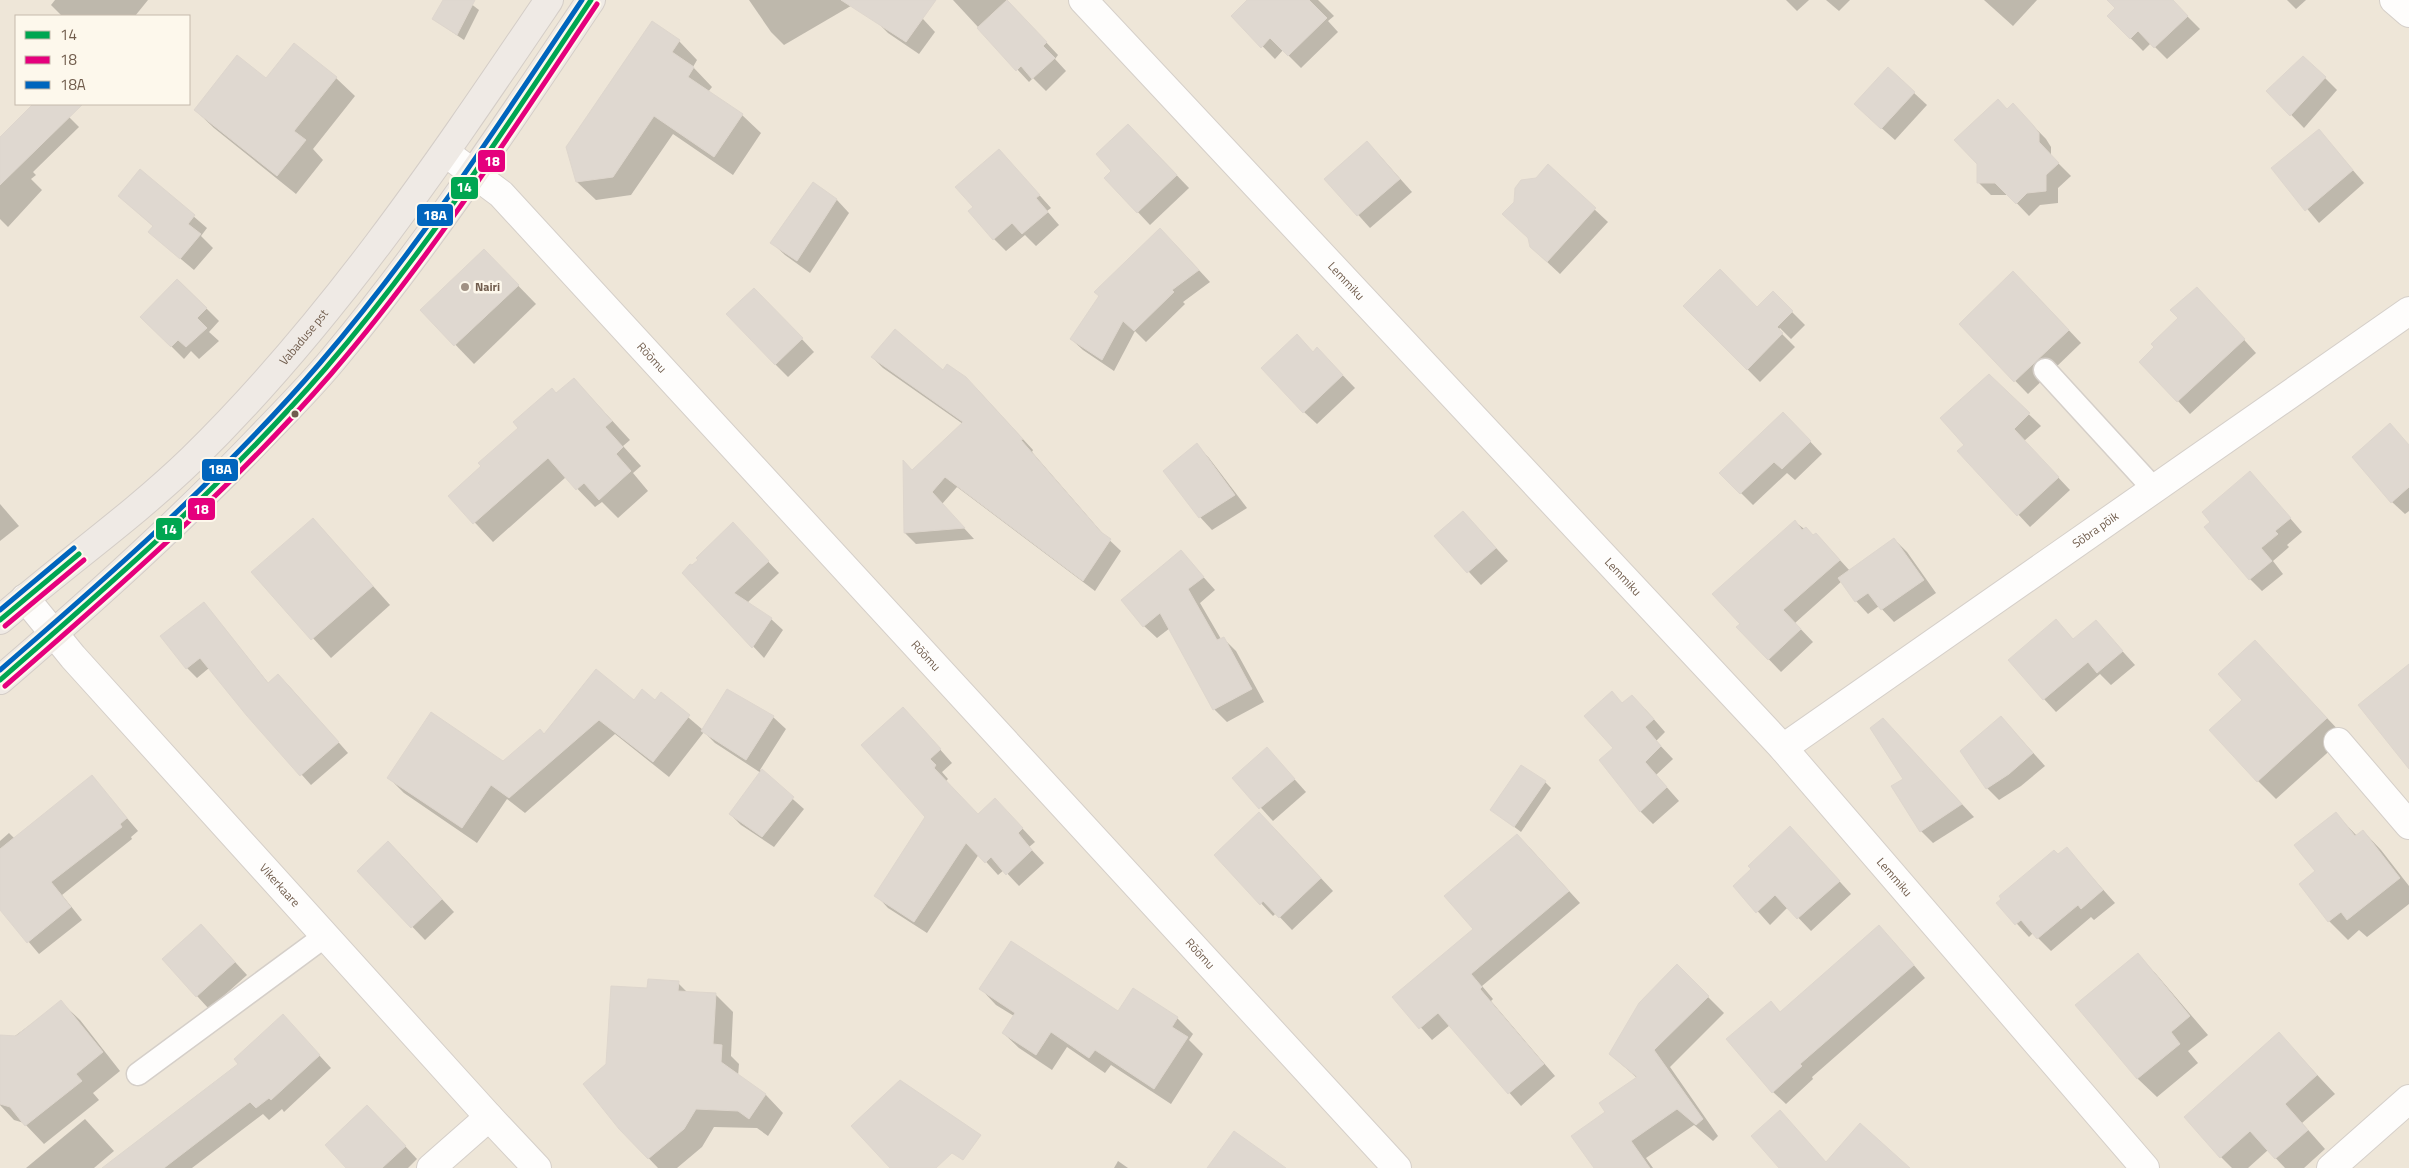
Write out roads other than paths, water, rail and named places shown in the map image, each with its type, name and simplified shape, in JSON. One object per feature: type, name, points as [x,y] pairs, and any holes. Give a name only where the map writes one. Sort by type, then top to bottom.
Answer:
[{"type":"highway","name":"Vabaduse pst","points":[[0,620],[135,509],[192,459],[318,324],[446,153],[549,0]]},
{"type":"highway","points":[[0,680],[158,540],[225,475],[332,361],[378,304],[474,173],[591,0]]},
{"type":"street","name":"Lemmiku","points":[[1083,0],[1783,748],[2145,1168]]},
{"type":"street","points":[[2394,0],[2409,13]]},
{"type":"street","name":"Rõõmu","points":[[446,153],[501,194],[1397,1168]]},
{"type":"street","name":"Sõbra põik","points":[[1783,748],[2409,311]]},
{"type":"street","name":"Vikerkaare","points":[[25,598],[54,633],[325,936],[488,1117],[538,1168]]},
{"type":"street","points":[[2338,742],[2409,824]]},
{"type":"street","points":[[2331,1168],[2409,1099]]},
{"type":"street","points":[[432,1168],[488,1117]]},
{"type":"lane","points":[[2045,370],[2154,489]]},
{"type":"lane","points":[[138,1074],[325,936]]},
{"type":"place","name":"Nairi","points":[[465,287]]}]
